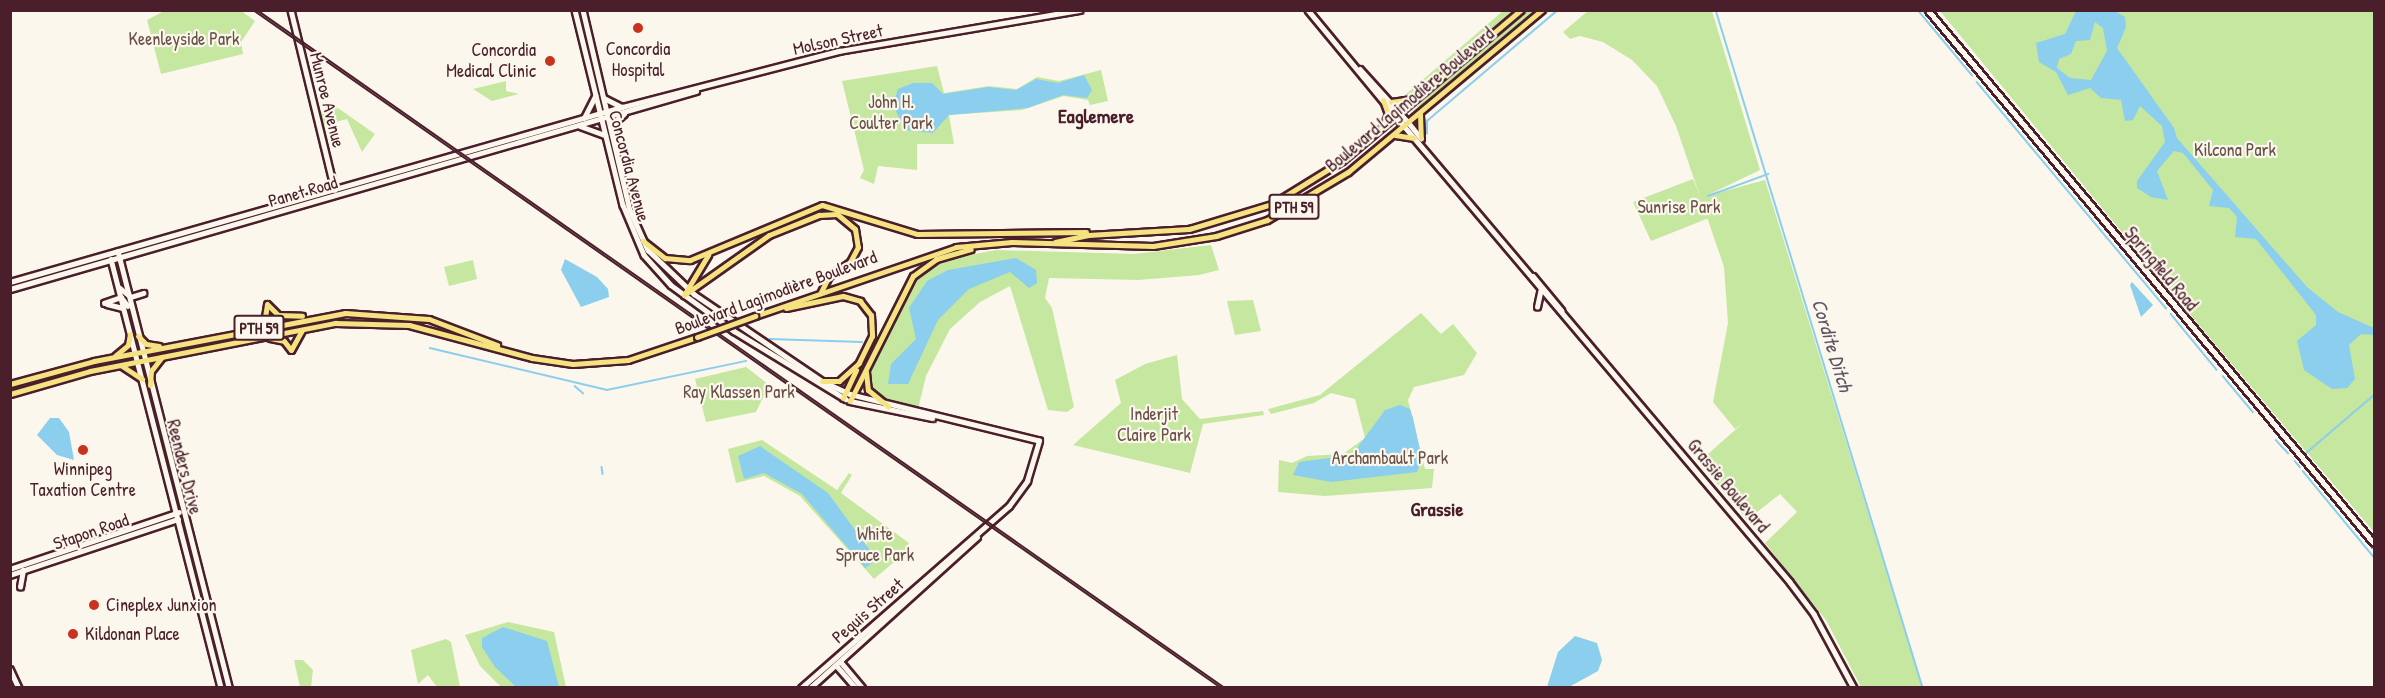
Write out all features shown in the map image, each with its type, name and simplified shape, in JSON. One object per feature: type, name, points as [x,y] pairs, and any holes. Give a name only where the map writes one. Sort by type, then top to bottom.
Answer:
[{"type":"main road","name":"Boulevard Lagimodière Boulevard","points":[[1048,244],[1106,233],[1166,232],[1246,214],[1308,184],[1379,130],[1521,10]]},
{"type":"main road","name":"Boulevard Lagimodière Boulevard","points":[[10,394],[120,365],[309,327],[359,322],[410,325],[514,354],[559,363],[603,364],[643,356],[697,338],[927,255],[999,242],[1153,246],[1230,232],[1306,200],[1386,141],[1542,10]]},
{"type":"main road","points":[[1391,102],[1422,94]]},
{"type":"main road","points":[[1379,130],[1388,115],[1383,100]]},
{"type":"main road","points":[[1386,141],[1399,133],[1418,138],[1417,121],[1423,110]]},
{"type":"main road","points":[[643,241],[675,260],[712,252],[822,205],[917,234],[1011,230],[1106,233]]},
{"type":"main road","points":[[688,289],[769,235],[809,218],[837,214],[855,229],[858,246],[850,262],[831,274],[819,293]]},
{"type":"main road","points":[[848,397],[900,296],[917,271],[943,256],[999,242]]},
{"type":"main road","points":[[684,295],[712,252]]},
{"type":"main road","points":[[834,288],[868,309],[873,326],[848,397]]},
{"type":"main road","points":[[755,316],[831,297],[852,298]]},
{"type":"main road","points":[[246,331],[263,321],[267,304],[278,315],[314,317]]},
{"type":"main road","name":"Boulevard Lagimodière Boulevard","points":[[10,384],[138,352],[314,317],[356,312],[410,315],[459,327],[514,354]]},
{"type":"main road","points":[[253,338],[279,338],[291,350],[296,335],[309,327]]},
{"type":"main road","points":[[115,357],[128,345],[130,334]]},
{"type":"main road","points":[[138,336],[146,344],[167,346]]},
{"type":"main road","points":[[150,385],[152,368],[164,356]]},
{"type":"main road","points":[[822,381],[839,381],[859,363]]},
{"type":"main road","points":[[867,364],[868,390],[888,406]]},
{"type":"main road","points":[[120,365],[142,379]]},
{"type":"street","name":"Munroe Avenue","points":[[291,10],[336,193]]},
{"type":"street","name":"Concordia Avenue","points":[[576,10],[600,114],[633,236],[655,269],[684,295],[764,351],[848,397]]},
{"type":"street","name":"Concordia Avenue","points":[[583,10],[608,118],[643,241],[665,270],[688,289],[848,397]]},
{"type":"street","name":"Molson Street","points":[[600,114],[839,51],[1080,10]]},
{"type":"street","name":"Grassie Boulevard","points":[[1308,10],[1383,100],[1398,114],[1790,582],[1814,614],[1854,687]]},
{"type":"street","name":"Springfield Road","points":[[1928,10],[2374,543]]},
{"type":"street","name":"Grassie Boulevard","points":[[1355,65],[1391,102],[1398,114]]},
{"type":"street","name":"Molson Street","points":[[602,120],[709,85]]},
{"type":"street","points":[[584,118],[592,110],[596,94]]},
{"type":"street","points":[[603,96],[609,104],[622,107]]},
{"type":"street","name":"Panet Road","points":[[10,289],[600,114]]},
{"type":"street","points":[[613,136],[617,120],[624,114]]},
{"type":"street","name":"Panet Road","points":[[10,282],[602,120]]},
{"type":"street","points":[[580,126],[599,129],[606,137]]},
{"type":"street","name":"Reenders Drive","points":[[118,251],[138,336],[138,352]]},
{"type":"street","points":[[123,274],[124,262],[135,253]]},
{"type":"street","name":"Reenders Drive","points":[[110,254],[130,334],[150,385],[173,503],[178,512]]},
{"type":"street","points":[[95,265],[107,266],[128,296],[143,293],[132,292],[125,284]]},
{"type":"street","name":"Grassie Boulevard","points":[[1532,274],[1540,288],[1564,313]]},
{"type":"street","points":[[1537,308],[1540,288]]},
{"type":"street","points":[[124,309],[118,303],[104,303],[121,297],[135,328]]},
{"type":"street","name":"Reenders Drive","points":[[141,361],[142,379],[163,453],[221,687]]},
{"type":"street","points":[[848,397],[944,419]]},
{"type":"street","points":[[848,397],[890,413],[944,419]]},
{"type":"street","name":"Peguis Street","points":[[810,687],[980,532],[1021,491],[1039,441],[944,419]]},
{"type":"street","points":[[166,516],[173,503]]},
{"type":"street","name":"Stapon Road","points":[[10,568],[83,541],[178,512]]},
{"type":"street","name":"Reenders Drive","points":[[179,519],[229,687]]},
{"type":"street","name":"Stapon Road","points":[[10,576],[85,548],[179,519]]},
{"type":"street","points":[[83,541],[85,548]]},
{"type":"street","points":[[35,558],[38,565]]},
{"type":"street","points":[[10,576],[20,587],[23,570]]},
{"type":"street","points":[[838,661],[856,687]]},
{"type":"street","points":[[838,661],[863,687]]},
{"type":"street","name":"Peguis Street","points":[[801,687],[838,661]]},
{"type":"street","points":[[10,669],[19,687]]},
{"type":"green space","name":"Keenleyside Park","points":[[240,10],[255,21],[241,42],[243,54],[161,74],[147,20],[164,11]]},
{"type":"green space","points":[[1503,11],[1517,11],[1412,97],[1398,101]]},
{"type":"green space","points":[[1524,11],[1538,11],[1408,116],[1454,70]]},
{"type":"green space","points":[[1588,11],[1712,11],[1760,170],[1706,196],[1765,180],[1922,687],[1861,687],[1826,620],[1765,543],[1797,512],[1780,494],[1747,520],[1699,462],[1743,423],[1735,429],[1713,402],[1728,323],[1724,267],[1676,126],[1657,86],[1632,60],[1603,42],[1580,36],[1570,39],[1563,32]]},
{"type":"green space","name":"Kilcona Park","points":[[1940,11],[2374,11],[2374,532],[2177,299]]},
{"type":"green space","name":"John H. Coulter Park","points":[[937,66],[944,93],[989,86],[1017,89],[1037,77],[1059,81],[1101,70],[1108,101],[1090,105],[1088,100],[1064,96],[1022,110],[949,115],[954,144],[917,144],[917,170],[878,166],[874,184],[860,178],[864,170],[842,81]]},
{"type":"green space","points":[[506,81],[506,91],[519,94],[492,101],[473,89]]},
{"type":"green space","points":[[338,108],[375,134],[362,152],[347,119],[324,125],[321,112]]},
{"type":"green space","name":"Sunrise Park","points":[[1693,179],[1709,218],[1651,241],[1633,202]]},
{"type":"green space","points":[[1211,245],[1219,270],[1199,275],[1138,280],[1049,278],[1045,298],[1052,308],[1074,407],[1067,412],[1048,410],[1010,286],[980,302],[950,329],[926,376],[918,409],[885,399],[869,383],[872,364],[912,284],[932,266],[948,259],[996,250],[1134,254]]},
{"type":"green space","points":[[473,260],[477,279],[449,286],[444,267]]},
{"type":"green space","points":[[1253,300],[1261,331],[1235,335],[1227,301]]},
{"type":"green space","name":"Archambault Park","points":[[1421,313],[1441,334],[1453,324],[1477,353],[1464,375],[1414,387],[1408,400],[1425,469],[1434,469],[1432,488],[1325,496],[1278,492],[1279,460],[1292,463],[1307,456],[1343,454],[1365,438],[1355,399],[1331,393],[1314,403],[1271,414],[1268,409],[1320,395]]},
{"type":"green space","name":"Inderjit Claire Park","points":[[1177,355],[1182,399],[1200,419],[1263,411],[1264,415],[1203,424],[1190,473],[1073,445],[1121,403],[1115,380],[1145,364]]},
{"type":"green space","name":"Ray Klassen Park","points":[[746,367],[769,385],[756,412],[706,422],[695,379]]},
{"type":"green space","name":"White Spruce Park","points":[[762,440],[837,490],[849,473],[852,475],[841,493],[909,543],[900,557],[874,579],[800,496],[764,476],[736,483],[728,449]]},
{"type":"green space","points":[[508,622],[554,632],[566,687],[501,687],[480,666],[465,635]]},
{"type":"green space","points":[[446,639],[451,642],[460,687],[437,687],[428,675],[418,684],[411,650]]},
{"type":"green space","points":[[294,660],[303,660],[313,670],[311,687],[300,687]]},
{"type":"water","points":[[2076,11],[2115,11],[2125,17],[2126,27],[2117,48],[2174,128],[2177,138],[2307,287],[2338,312],[2374,328],[2374,335],[2361,334],[2349,345],[2355,379],[2347,388],[2332,389],[2304,370],[2297,341],[2316,325],[2316,315],[2256,239],[2235,237],[2237,217],[2229,208],[2209,206],[2213,190],[2183,153],[2174,151],[2157,171],[2168,200],[2151,197],[2137,188],[2137,181],[2165,142],[2162,126],[2140,106],[2133,120],[2125,121],[2121,100],[2101,98],[2090,88],[2068,95],[2056,72],[2039,62],[2036,43],[2065,34]],"holes":[[[2095,22],[2103,28],[2107,51],[2091,80],[2070,78],[2057,68],[2059,59],[2071,54],[2076,41],[2090,40]]]},
{"type":"water","points":[[1084,75],[1092,90],[1087,98],[1063,95],[1028,108],[949,115],[933,133],[905,130],[893,105],[898,89],[913,83],[932,83],[943,94],[988,87],[1016,90],[1036,79],[1058,83]]},
{"type":"water","points":[[1016,258],[1036,270],[1037,283],[1029,288],[1010,272],[969,289],[938,320],[908,384],[888,384],[891,364],[916,339],[909,308],[927,281],[948,270]]},
{"type":"water","points":[[565,259],[597,277],[608,289],[609,297],[581,307],[561,270]]},
{"type":"water","points":[[2132,282],[2153,305],[2141,317],[2130,285]]},
{"type":"water","points":[[1400,405],[1410,409],[1413,418],[1422,459],[1417,472],[1331,482],[1293,475],[1299,462],[1352,455],[1385,410]]},
{"type":"water","points":[[50,418],[59,418],[69,432],[74,460],[57,455],[37,435]]},
{"type":"water","points":[[760,446],[828,493],[877,560],[865,568],[802,494],[764,473],[744,479],[738,456]]},
{"type":"water","points":[[503,627],[547,641],[559,687],[516,687],[495,667],[482,647],[482,638]]},
{"type":"water","points":[[1575,636],[1597,643],[1602,660],[1598,671],[1569,687],[1547,687],[1558,652]]},
{"type":"waterway","points":[[1427,134],[1427,121],[1558,10]]},
{"type":"waterway","name":"Cordite Ditch","points":[[1716,10],[1923,688]]},
{"type":"waterway","points":[[1918,10],[1972,75]]},
{"type":"waterway","points":[[1977,82],[2166,308]]},
{"type":"waterway","points":[[1708,196],[1768,174]]},
{"type":"waterway","points":[[2171,314],[2217,370]]},
{"type":"waterway","points":[[770,339],[862,342]]},
{"type":"waterway","points":[[430,348],[607,390],[746,361]]},
{"type":"waterway","points":[[2223,376],[2253,412]]},
{"type":"waterway","points":[[575,386],[583,393]]},
{"type":"waterway","points":[[2305,454],[2374,395]]},
{"type":"waterway","points":[[2276,440],[2288,453]]},
{"type":"waterway","points":[[2295,461],[2300,467]]},
{"type":"waterway","points":[[602,467],[603,474]]},
{"type":"waterway","points":[[2303,471],[2374,557]]},
{"type":"railway","points":[[255,10],[1223,688]]},
{"type":"place","name":"Concordia Hospital","points":[[638,28]]},
{"type":"place","name":"Concordia Medical Clinic","points":[[550,61]]},
{"type":"place","name":"Winnipeg Taxation Centre","points":[[83,450]]},
{"type":"place","name":"Cineplex Junxion","points":[[94,605]]},
{"type":"place","name":"Kildonan Place","points":[[73,634]]},
{"type":"district","name":"Eaglemere","points":[[1096,115]]},
{"type":"district","name":"Grassie","points":[[1437,508]]}]
